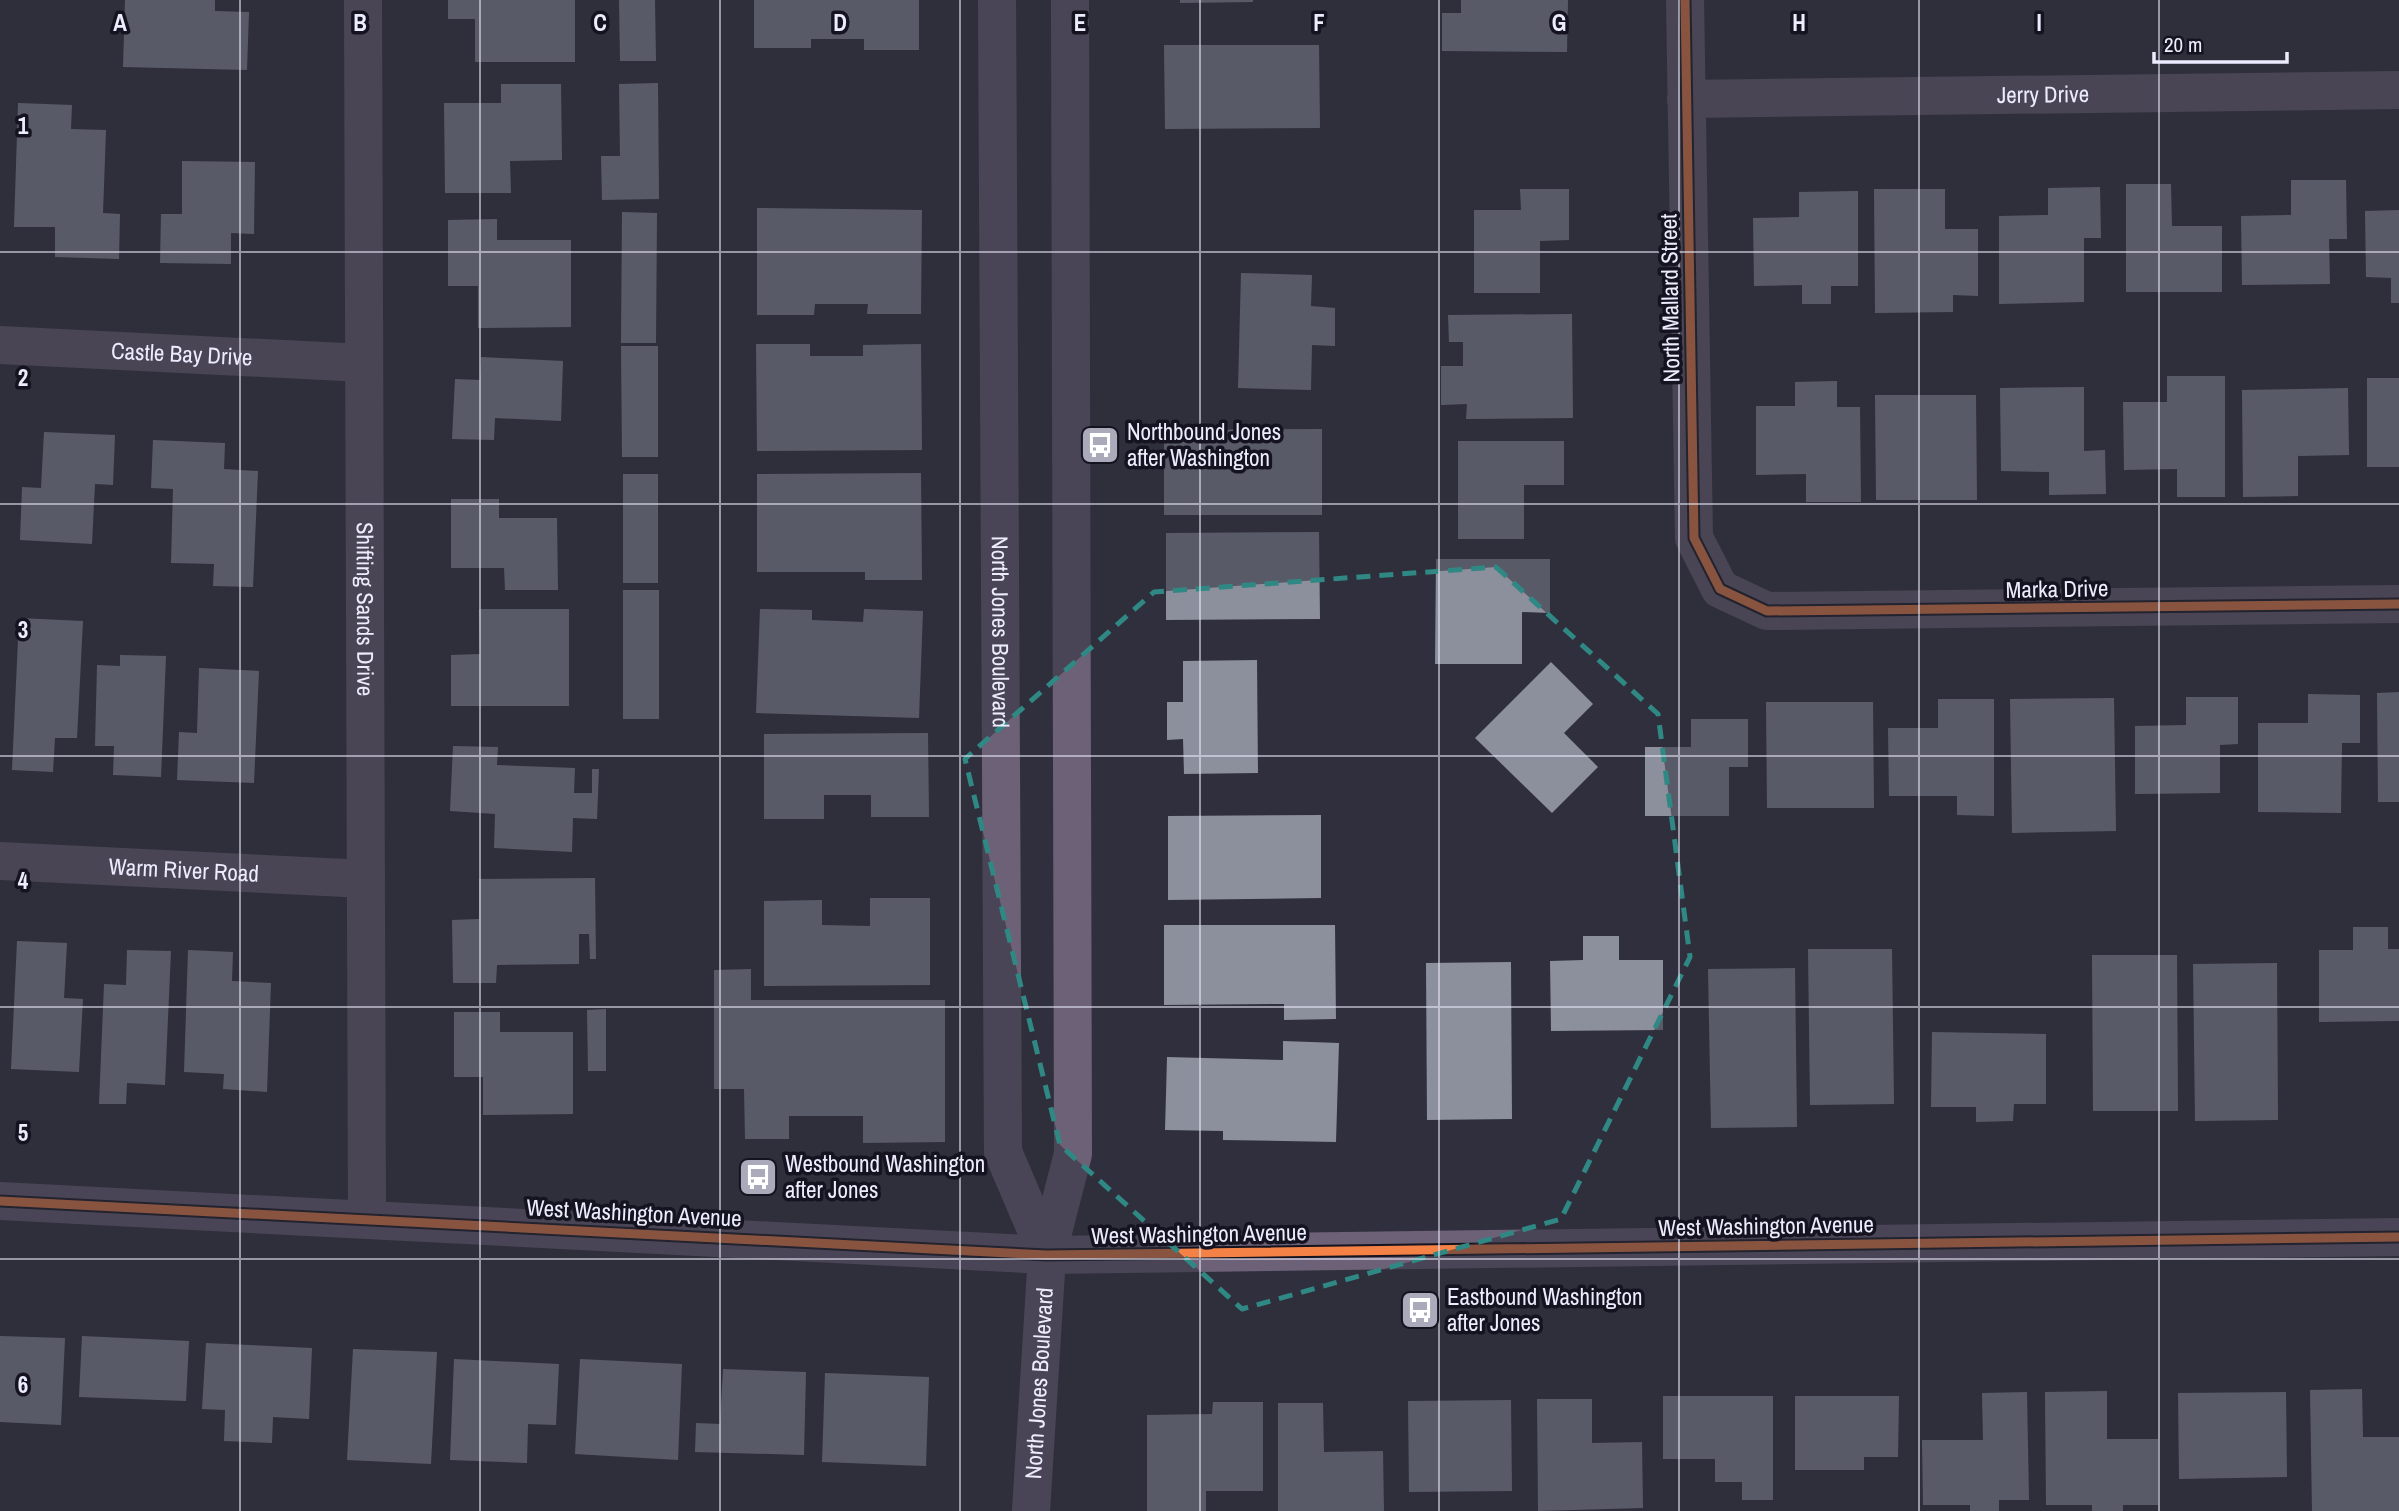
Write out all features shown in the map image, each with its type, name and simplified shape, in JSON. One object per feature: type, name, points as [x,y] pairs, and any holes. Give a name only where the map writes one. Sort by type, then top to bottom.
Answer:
[{"type":"main road","name":"North Jones Boulevard","points":[[997,0],[1003,1152],[1047,1255]]},
{"type":"main road","name":"North Jones Boulevard","points":[[1031,1511],[1047,1255],[1073,1154],[1070,0]]},
{"type":"main road","name":"West Washington Avenue","points":[[0,1200],[1047,1255],[2399,1237]]},
{"type":"street","name":"Shifting Sands Drive","points":[[362,0],[367,1218]]},
{"type":"street","name":"North Mallard Street","points":[[1685,0],[1694,538],[1720,589]]},
{"type":"street","name":"Jerry Drive","points":[[1686,99],[2399,90]]},
{"type":"street","name":"Castle Bay Drive","points":[[0,345],[364,363]]},
{"type":"street","name":"Marka Drive","points":[[1720,589],[1767,611],[2399,604]]},
{"type":"street","name":"Warm River Road","points":[[0,861],[366,879]]},
{"type":"highlighted area","points":[[1496,567],[1658,714],[1690,957],[1561,1219],[1242,1309],[1060,1145],[965,759],[1154,592]]},
{"type":"building","points":[[125,0],[215,0],[215,11],[249,12],[247,70],[123,67]]},
{"type":"building","points":[[448,0],[575,0],[575,62],[475,62],[475,19],[448,19]]},
{"type":"building","points":[[619,0],[655,0],[656,61],[620,61]]},
{"type":"building","points":[[754,0],[919,0],[919,50],[864,50],[864,39],[811,39],[811,48],[754,48]]},
{"type":"building","points":[[1180,0],[1253,0],[1253,2],[1180,3]]},
{"type":"building","points":[[1461,0],[1568,0],[1567,52],[1442,51],[1442,13],[1461,13]]},
{"type":"building","points":[[1164,45],[1319,45],[1320,128],[1165,129]]},
{"type":"building","points":[[658,83],[659,199],[602,200],[601,156],[620,156],[619,84]]},
{"type":"building","points":[[501,84],[561,84],[562,160],[510,161],[511,193],[445,193],[444,103],[501,103]]},
{"type":"building","points":[[18,103],[72,105],[71,129],[106,130],[103,213],[120,214],[119,259],[55,257],[55,227],[14,227]]},
{"type":"building","points":[[182,161],[255,162],[254,234],[231,233],[231,264],[160,263],[161,214],[182,214]]},
{"type":"building","points":[[2291,180],[2346,180],[2347,239],[2329,239],[2330,284],[2242,285],[2241,216],[2291,215]]},
{"type":"building","points":[[2126,184],[2171,184],[2172,226],[2222,226],[2222,292],[2126,292]]},
{"type":"building","points":[[2100,187],[2101,238],[2084,238],[2084,302],[1999,304],[1999,216],[2048,215],[2048,188]]},
{"type":"building","points":[[1520,189],[1569,189],[1569,240],[1540,241],[1540,293],[1474,293],[1474,210],[1521,210]]},
{"type":"building","points":[[1874,189],[1945,189],[1945,229],[1978,229],[1978,296],[1953,295],[1953,312],[1875,313]]},
{"type":"building","points":[[1858,191],[1858,286],[1831,286],[1831,304],[1802,304],[1802,285],[1754,286],[1753,218],[1799,217],[1799,192]]},
{"type":"building","points":[[757,208],[922,210],[921,314],[867,314],[868,304],[815,304],[814,315],[757,315]]},
{"type":"building","points":[[2399,210],[2399,303],[2391,303],[2391,278],[2366,277],[2365,211]]},
{"type":"building","points":[[622,212],[657,213],[656,343],[621,343]]},
{"type":"building","points":[[497,219],[497,240],[571,240],[571,327],[478,328],[478,286],[448,286],[448,220]]},
{"type":"building","points":[[1241,273],[1312,275],[1311,306],[1335,308],[1335,346],[1312,345],[1311,390],[1238,388]]},
{"type":"building","points":[[1572,314],[1573,418],[1466,419],[1467,404],[1441,405],[1441,366],[1463,366],[1463,342],[1449,342],[1448,315]]},
{"type":"building","points":[[756,344],[810,344],[810,356],[863,356],[863,345],[921,344],[922,450],[757,451]]},
{"type":"building","points":[[621,346],[658,346],[658,457],[622,457]]},
{"type":"building","points":[[481,357],[563,361],[561,421],[495,418],[494,440],[452,439],[455,379],[480,380]]},
{"type":"building","points":[[2167,376],[2225,376],[2225,497],[2177,497],[2177,469],[2124,470],[2123,402],[2167,402]]},
{"type":"building","points":[[2367,378],[2399,378],[2399,467],[2367,467]]},
{"type":"building","points":[[1837,381],[1837,407],[1860,407],[1861,502],[1806,502],[1806,474],[1756,475],[1756,406],[1795,406],[1795,382]]},
{"type":"building","points":[[2084,387],[2084,451],[2105,450],[2106,494],[2049,495],[2049,472],[2001,471],[2000,388]]},
{"type":"building","points":[[2348,388],[2349,455],[2298,456],[2298,496],[2243,497],[2242,390]]},
{"type":"building","points":[[1875,395],[1976,395],[1977,500],[1876,500]]},
{"type":"building","points":[[1322,429],[1322,515],[1164,515],[1164,430]]},
{"type":"building","points":[[44,432],[115,435],[113,485],[95,484],[92,544],[20,540],[22,487],[41,488]]},
{"type":"building","points":[[153,440],[225,443],[224,469],[258,471],[253,587],[213,586],[214,564],[171,563],[173,489],[151,488]]},
{"type":"building","points":[[1458,441],[1564,441],[1564,485],[1524,485],[1524,539],[1458,539]]},
{"type":"building","points":[[921,473],[922,580],[865,580],[865,572],[757,572],[757,474]]},
{"type":"building","points":[[623,474],[658,474],[658,583],[623,583]]},
{"type":"building","points":[[451,499],[499,499],[499,518],[557,518],[558,590],[505,590],[504,568],[451,568]]},
{"type":"building","points":[[1319,532],[1320,619],[1166,620],[1166,533]]},
{"type":"building","points":[[1436,559],[1550,559],[1550,613],[1522,612],[1522,664],[1435,664]]},
{"type":"building","points":[[623,590],[659,590],[659,719],[623,719]]},
{"type":"building","points":[[479,609],[569,609],[569,706],[451,706],[451,655],[480,654]]},
{"type":"building","points":[[760,609],[812,610],[812,620],[863,622],[864,609],[923,611],[919,718],[756,713]]},
{"type":"building","points":[[19,618],[83,621],[77,738],[55,738],[53,772],[12,770]]},
{"type":"building","points":[[120,655],[166,656],[161,777],[113,775],[114,746],[95,746],[97,665],[120,666]]},
{"type":"building","points":[[1257,660],[1258,773],[1184,774],[1183,739],[1167,740],[1167,702],[1183,702],[1183,661]]},
{"type":"building","points":[[1551,662],[1593,704],[1564,733],[1598,767],[1552,813],[1475,738]]},
{"type":"building","points":[[199,668],[259,671],[254,783],[177,780],[179,732],[197,733]]},
{"type":"building","points":[[2399,692],[2399,802],[2378,802],[2377,693]]},
{"type":"building","points":[[2308,694],[2360,695],[2360,743],[2342,743],[2341,813],[2258,812],[2258,723],[2308,723]]},
{"type":"building","points":[[2186,697],[2238,697],[2238,744],[2220,745],[2220,793],[2135,794],[2135,726],[2186,725]]},
{"type":"building","points":[[2114,698],[2116,831],[2012,833],[2010,699]]},
{"type":"building","points":[[1938,699],[1994,699],[1994,816],[1957,815],[1957,796],[1889,796],[1888,728],[1938,728]]},
{"type":"building","points":[[1766,702],[1873,702],[1874,808],[1767,808]]},
{"type":"building","points":[[1691,719],[1748,719],[1748,767],[1729,767],[1729,816],[1645,816],[1645,747],[1691,747]]},
{"type":"building","points":[[928,733],[929,817],[871,817],[871,795],[824,795],[824,819],[764,819],[764,734]]},
{"type":"building","points":[[453,746],[498,747],[497,765],[575,768],[574,793],[592,793],[592,769],[599,769],[597,819],[573,818],[572,852],[494,848],[495,814],[450,811]]},
{"type":"building","points":[[1321,815],[1321,898],[1168,900],[1168,816]]},
{"type":"building","points":[[595,878],[596,959],[590,959],[589,934],[579,934],[579,964],[497,965],[496,983],[453,983],[452,920],[479,919],[479,879]]},
{"type":"building","points":[[870,898],[930,898],[930,985],[764,986],[764,901],[822,900],[822,925],[870,926]]},
{"type":"building","points":[[1164,925],[1335,925],[1336,1019],[1284,1020],[1284,1004],[1164,1005]]},
{"type":"building","points":[[2353,927],[2388,927],[2388,949],[2399,949],[2399,1021],[2319,1022],[2319,950],[2353,950]]},
{"type":"building","points":[[1583,936],[1619,936],[1619,960],[1663,960],[1663,1030],[1551,1031],[1550,961],[1583,960]]},
{"type":"building","points":[[17,941],[67,943],[64,998],[83,999],[79,1072],[11,1069]]},
{"type":"building","points":[[1808,949],[1892,949],[1894,1104],[1810,1105]]},
{"type":"building","points":[[127,950],[171,951],[165,1085],[127,1083],[126,1104],[99,1104],[104,984],[126,985]]},
{"type":"building","points":[[188,950],[233,952],[232,981],[271,983],[267,1092],[223,1089],[224,1074],[184,1072]]},
{"type":"building","points":[[2092,955],[2177,955],[2178,1111],[2093,1111]]},
{"type":"building","points":[[1511,962],[1512,1119],[1427,1120],[1426,963]]},
{"type":"building","points":[[2277,963],[2278,1120],[2195,1121],[2193,964]]},
{"type":"building","points":[[1795,968],[1797,1127],[1711,1128],[1708,969]]},
{"type":"building","points":[[751,969],[751,1000],[945,1000],[945,1142],[863,1143],[863,1116],[789,1116],[789,1139],[745,1139],[744,1089],[714,1089],[714,970]]},
{"type":"building","points":[[606,1009],[606,1071],[588,1071],[587,1010]]},
{"type":"building","points":[[454,1012],[500,1012],[500,1032],[573,1032],[573,1114],[483,1115],[483,1077],[454,1077]]},
{"type":"building","points":[[1932,1032],[2046,1034],[2046,1104],[2014,1104],[2013,1121],[1976,1122],[1976,1107],[1931,1107]]},
{"type":"building","points":[[1283,1041],[1339,1043],[1336,1142],[1223,1140],[1223,1131],[1165,1130],[1167,1057],[1283,1060]]},
{"type":"building","points":[[0,1336],[65,1338],[61,1425],[0,1422]]},
{"type":"building","points":[[82,1336],[189,1341],[186,1401],[79,1397]]},
{"type":"building","points":[[206,1343],[312,1348],[309,1419],[273,1417],[272,1443],[224,1441],[225,1410],[202,1409]]},
{"type":"building","points":[[353,1349],[437,1352],[431,1464],[347,1460]]},
{"type":"building","points":[[454,1359],[559,1364],[556,1425],[528,1424],[527,1463],[450,1460]]},
{"type":"building","points":[[580,1359],[682,1364],[678,1460],[575,1454]]},
{"type":"building","points":[[723,1369],[806,1372],[804,1455],[695,1452],[696,1423],[720,1424]]},
{"type":"building","points":[[825,1373],[929,1377],[926,1466],[822,1462]]},
{"type":"building","points":[[2362,1389],[2363,1437],[2399,1437],[2399,1511],[2312,1511],[2310,1390]]},
{"type":"building","points":[[2107,1391],[2107,1439],[2158,1439],[2158,1505],[2123,1505],[2123,1511],[2092,1511],[2092,1505],[2046,1505],[2045,1392]]},
{"type":"building","points":[[2027,1392],[2029,1500],[1999,1500],[1999,1511],[1970,1511],[1970,1505],[1923,1505],[1922,1440],[1983,1440],[1982,1393]]},
{"type":"building","points":[[2286,1392],[2287,1477],[2179,1479],[2178,1393]]},
{"type":"building","points":[[1663,1396],[1773,1396],[1773,1500],[1742,1500],[1742,1482],[1715,1482],[1715,1459],[1663,1459]]},
{"type":"building","points":[[1795,1396],[1899,1396],[1898,1457],[1864,1457],[1864,1470],[1795,1470]]},
{"type":"building","points":[[1537,1399],[1592,1399],[1592,1443],[1642,1442],[1643,1508],[1538,1511]]},
{"type":"building","points":[[1511,1400],[1512,1491],[1409,1492],[1408,1401]]},
{"type":"building","points":[[1213,1402],[1263,1402],[1263,1491],[1206,1491],[1206,1511],[1147,1511],[1147,1415],[1212,1414]]},
{"type":"building","points":[[1278,1403],[1323,1403],[1324,1452],[1383,1451],[1384,1511],[1278,1511]]},
{"type":"cycle path","points":[[1685,0],[1694,538],[1720,589],[1767,611],[2399,604]]},
{"type":"cycle path","points":[[0,1201],[1047,1255],[2399,1237]]},
{"type":"place","name":"Northbound Jones after Washington","points":[[1100,445]]},
{"type":"place","name":"Westbound Washington after Jones","points":[[758,1177]]},
{"type":"place","name":"Eastbound Washington after Jones","points":[[1420,1310]]}]
